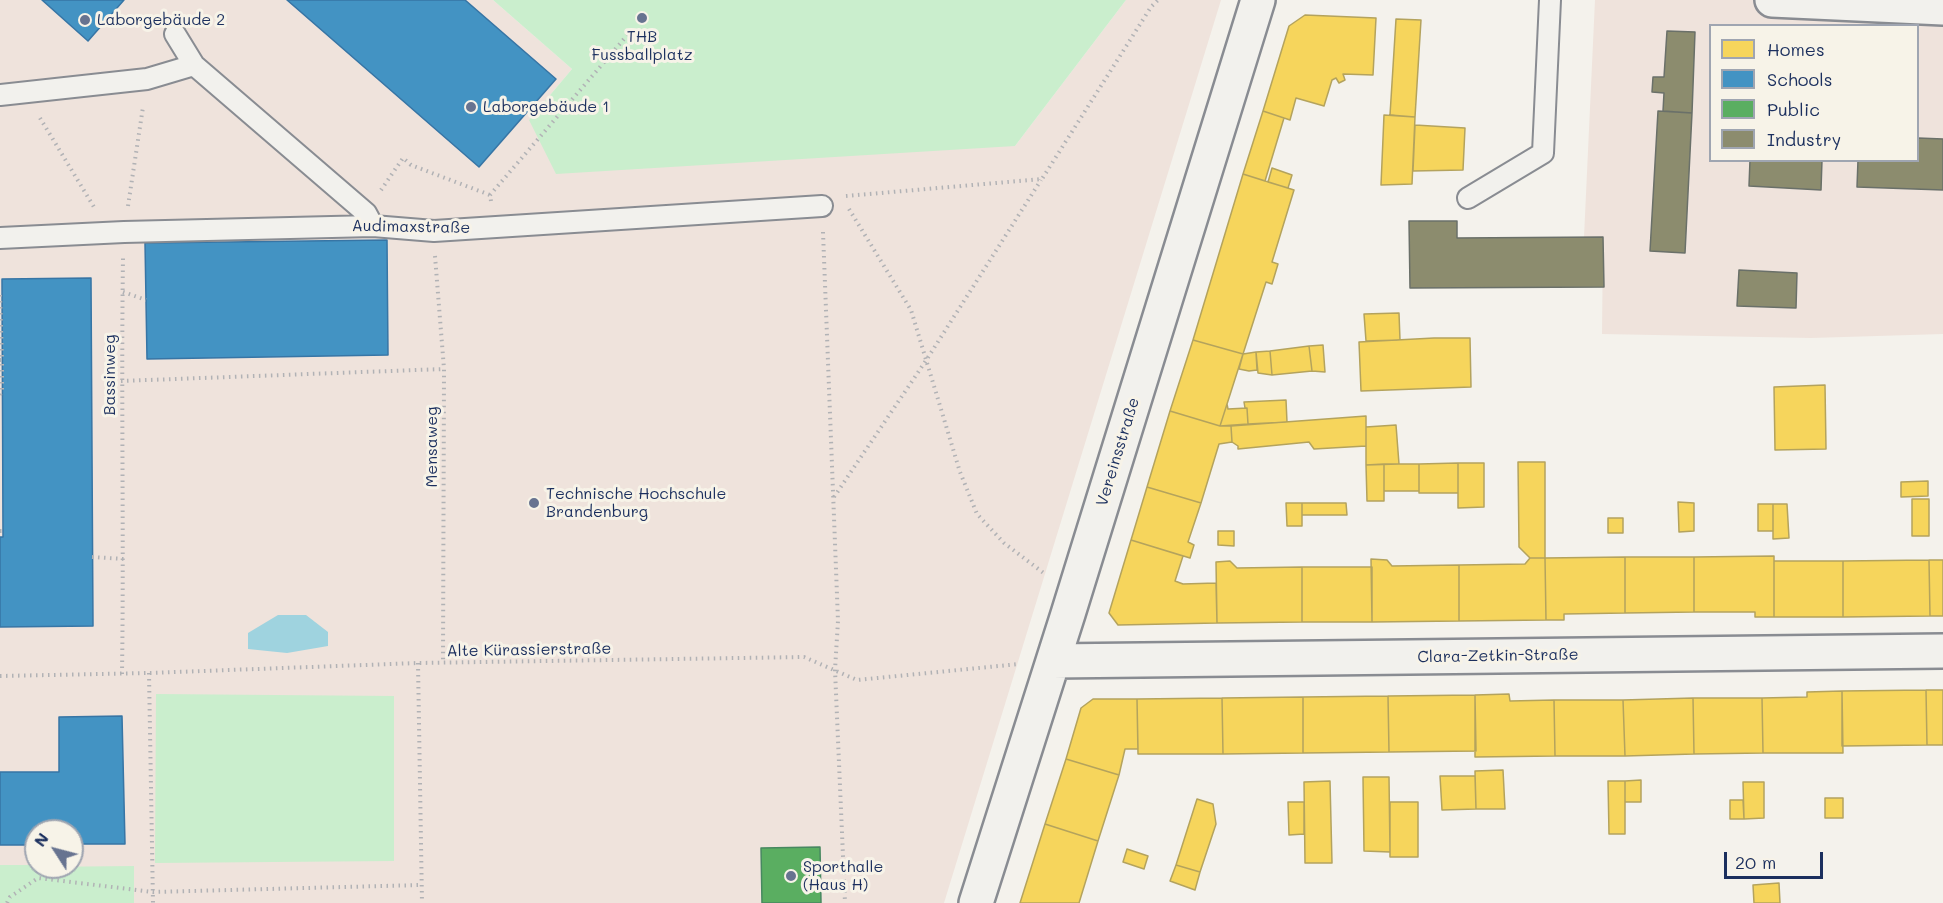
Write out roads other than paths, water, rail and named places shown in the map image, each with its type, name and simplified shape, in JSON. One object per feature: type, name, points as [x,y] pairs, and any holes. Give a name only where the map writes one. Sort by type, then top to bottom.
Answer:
[{"type":"street","name":"Vereinsstraße","points":[[976,903],[1258,0]]},
{"type":"street","points":[[1772,0],[1943,8]]},
{"type":"street","name":"Clara-Zetkin-Straße","points":[[1053,661],[1943,651]]},
{"type":"lane","points":[[1468,198],[1543,153],[1550,0]]},
{"type":"lane","points":[[175,34],[194,65],[369,220]]},
{"type":"lane","points":[[0,95],[147,79],[194,65]]},
{"type":"lane","name":"Audimaxstraße","points":[[0,238],[369,220],[434,231],[822,206]]},
{"type":"water","points":[[278,615],[306,615],[328,632],[328,646],[287,653],[248,649],[248,633]]},
{"type":"place","name":"THB Fussballplatz","points":[[642,18]]},
{"type":"place","name":"Laborgebäude 2","points":[[85,20]]},
{"type":"place","name":"Laborgebäude 1","points":[[471,107]]},
{"type":"place","name":"Technische Hochschule Brandenburg","points":[[534,503]]},
{"type":"place","name":"Sporthalle (Haus H)","points":[[791,876]]}]
